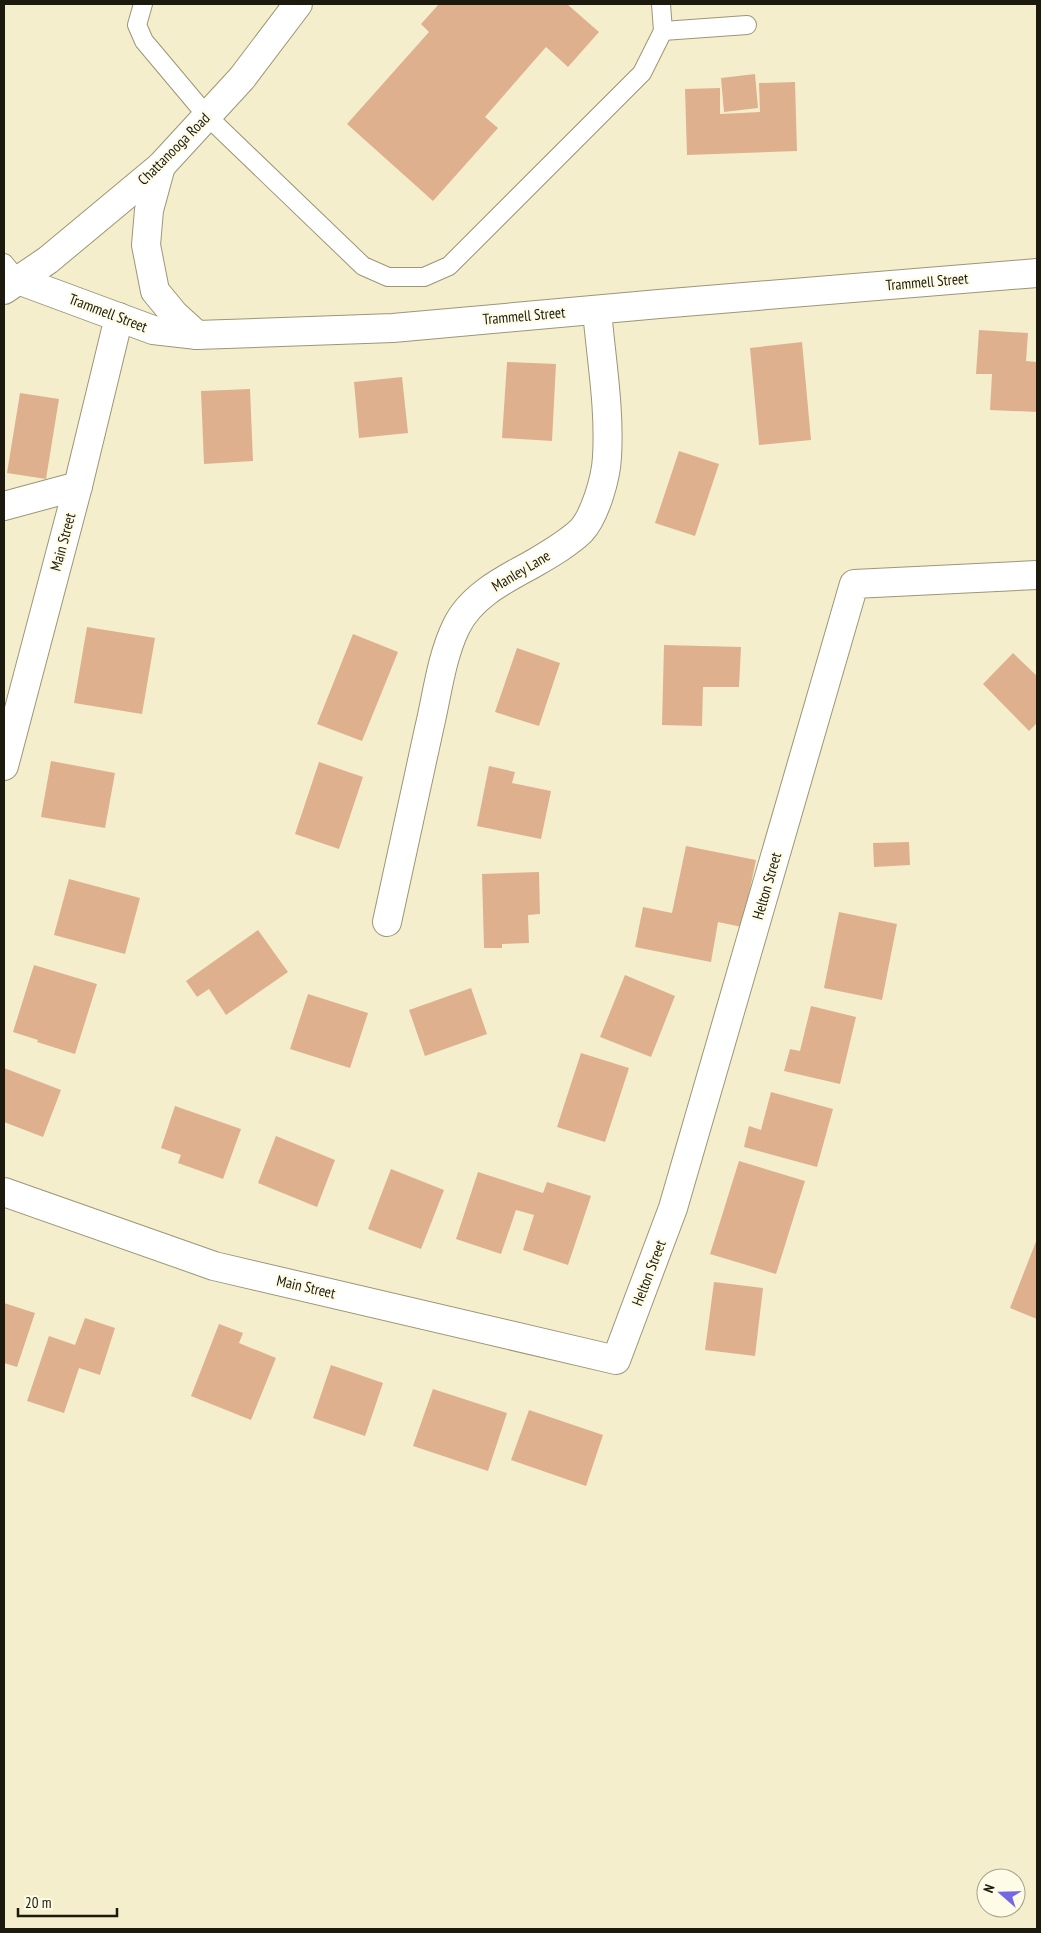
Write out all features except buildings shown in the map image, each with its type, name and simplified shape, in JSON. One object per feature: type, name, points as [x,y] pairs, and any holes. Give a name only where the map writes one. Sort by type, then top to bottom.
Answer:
[{"type":"street","name":"Chattanooga Road","points":[[9,278],[48,260],[161,166],[242,78],[298,4]]},
{"type":"street","points":[[161,166],[149,210],[146,245],[155,291],[174,314],[197,334]]},
{"type":"street","name":"Trammell Street","points":[[9,278],[153,330],[197,334],[393,328],[1037,274]]},
{"type":"street","name":"Manley Lane","points":[[387,922],[443,669],[456,626],[470,607],[491,588],[562,547],[582,530],[593,511],[603,484],[608,458],[607,432],[596,310]]},
{"type":"street","name":"Main Street","points":[[4,766],[78,486],[119,317]]},
{"type":"street","points":[[4,506],[78,486]]},
{"type":"street","name":"Helton Street","points":[[616,1360],[674,1208],[854,584],[1037,576]]},
{"type":"street","name":"Main Street","points":[[4,1192],[214,1266],[616,1360]]},
{"type":"lane","points":[[143,4],[137,25],[144,41],[207,116],[363,266],[388,277],[424,277],[449,266],[642,73],[663,31],[661,4]]},
{"type":"lane","points":[[663,31],[748,25]]}]
